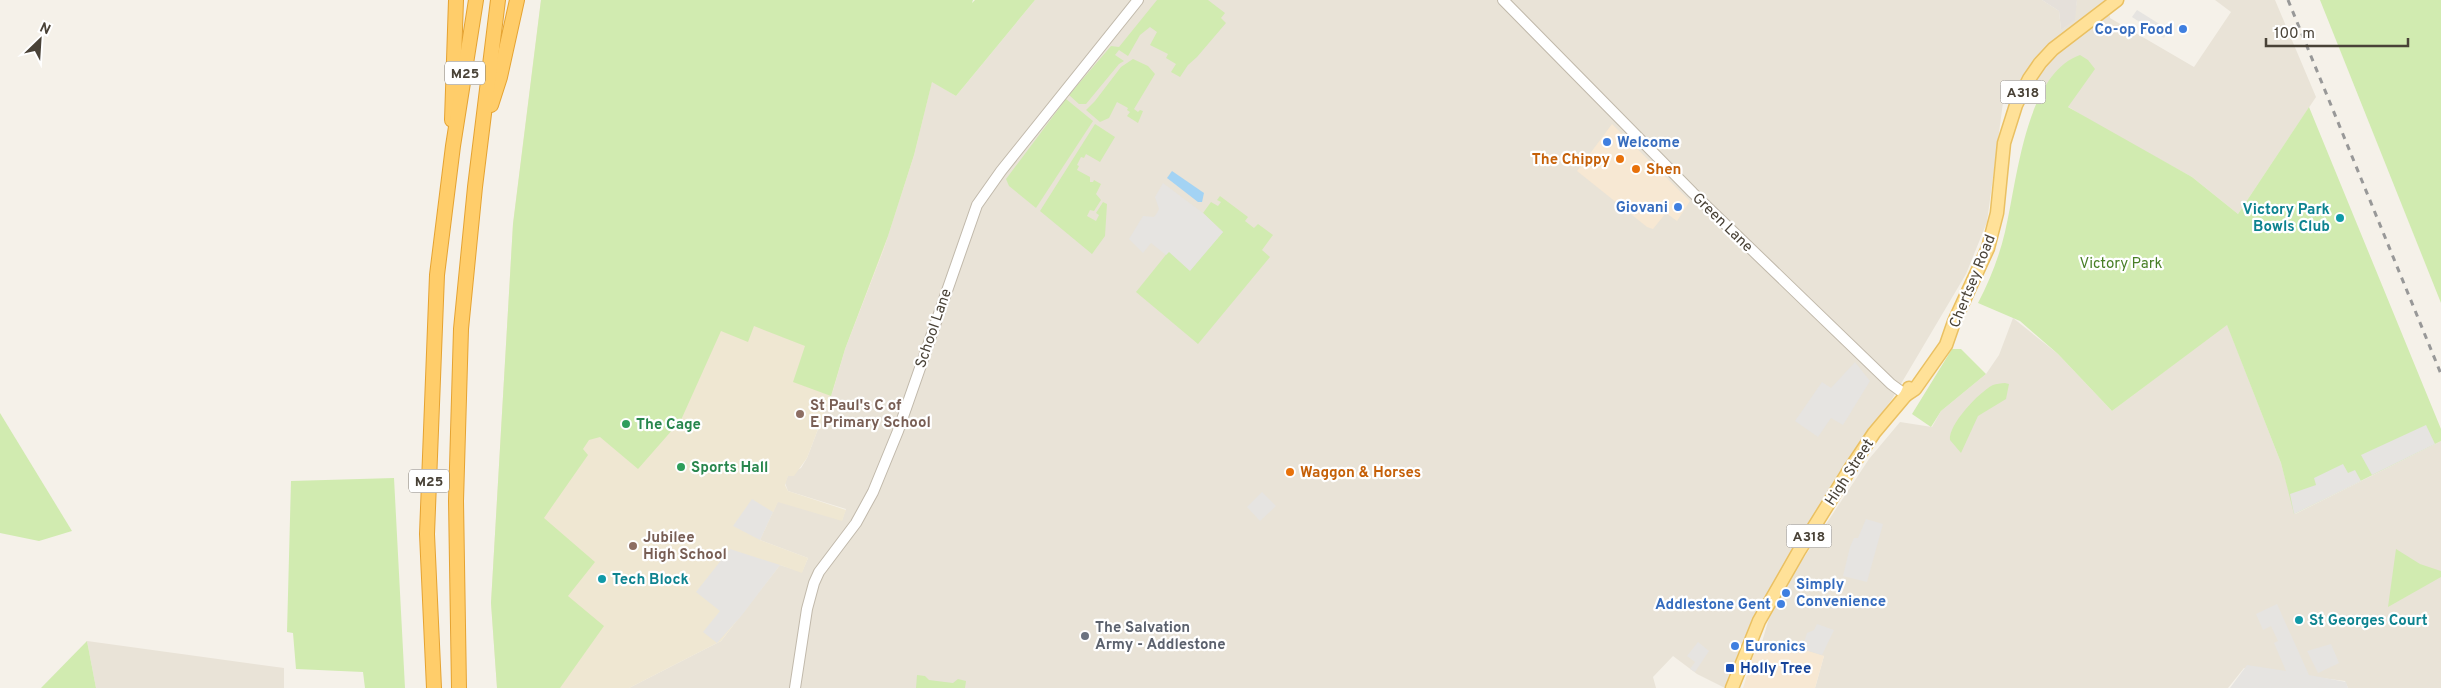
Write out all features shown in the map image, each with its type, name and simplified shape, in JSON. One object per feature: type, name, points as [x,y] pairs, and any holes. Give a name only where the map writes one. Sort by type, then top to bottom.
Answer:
[{"type":"highway","name":"M25","points":[[453,146],[452,100],[456,0]]},
{"type":"highway","name":"M25","points":[[434,688],[427,534],[437,275],[453,146],[476,0]]},
{"type":"highway","name":"M25","points":[[459,688],[456,501],[461,328],[498,0]]},
{"type":"highway","name":"M25","points":[[482,132],[500,77],[517,0]]},
{"type":"main road","name":"Chertsey Road","points":[[1906,396],[1910,385],[1941,342],[1950,337],[1988,248],[1997,213],[2002,166],[2019,119],[2036,83],[2072,36],[2117,0]]},
{"type":"main road","name":"High Street","points":[[1732,688],[1762,614],[1794,560],[1874,433],[1906,396]]},
{"type":"street","name":"School Lane","points":[[795,688],[807,609],[814,583],[819,572],[856,523],[873,492],[898,430],[977,205],[1000,171],[1138,0]]},
{"type":"street","name":"Green Lane","points":[[1503,0],[1693,193],[1891,384],[1906,396]]},
{"type":"shaded area","points":[[541,0],[932,81],[914,155],[883,251],[845,349],[833,390],[807,458],[794,476],[788,476],[785,485],[788,491],[846,510],[842,521],[778,502],[760,540],[808,558],[802,573],[780,565],[721,641],[629,688],[497,688],[491,603],[513,224]]},
{"type":"shaded area","points":[[1035,0],[2042,0],[2059,11],[2061,30],[2074,20],[2077,0],[2108,0],[2110,18],[2194,67],[2231,12],[2215,0],[2275,0],[2316,97],[2238,214],[2192,177],[2099,126],[2043,91],[2013,80],[2004,95],[1987,222],[1966,274],[1892,399],[1840,473],[1743,640],[1725,688],[1697,674],[1673,656],[1653,677],[1656,688],[629,688],[721,641],[780,565],[802,572],[808,558],[760,540],[778,501],[842,520],[846,509],[788,491],[785,483],[788,475],[801,468],[807,458],[833,390],[845,349],[883,251],[914,155],[932,81],[956,96]]},
{"type":"shaded area","points":[[2042,0],[2077,0],[2075,20],[2061,30],[2059,11]]},
{"type":"shaded area","points":[[2137,10],[2169,30],[2164,38],[2132,17]]},
{"type":"shaded area","points":[[1612,124],[1690,201],[1677,221],[1666,213],[1653,229],[1647,227],[1577,171]]},
{"type":"shaded area","points":[[1163,183],[1203,213],[1223,232],[1190,271],[1169,252],[1166,255],[1151,243],[1143,253],[1129,239],[1143,216],[1154,217],[1157,213],[1159,209],[1155,197]]},
{"type":"shaded area","points":[[2013,318],[2058,354],[2112,411],[2227,324],[2281,463],[2295,514],[2441,441],[2441,688],[2348,688],[2345,681],[2244,668],[2228,688],[1815,688],[1824,656],[1798,653],[1762,642],[1770,615],[1801,562],[1869,459],[1900,422],[1932,427],[1941,411],[1986,374],[1999,355]]},
{"type":"shaded area","points":[[1855,362],[1870,381],[1843,425],[1831,418],[1818,437],[1795,421],[1822,382],[1831,388]]},
{"type":"shaded area","points":[[2426,425],[2435,444],[2372,475],[2361,455]]},
{"type":"shaded area","points":[[2343,464],[2348,473],[2355,470],[2361,481],[2294,514],[2290,494],[2316,485],[2314,478]]},
{"type":"shaded area","points":[[1262,492],[1276,506],[1260,521],[1247,507]]},
{"type":"shaded area","points":[[752,499],[773,512],[760,540],[733,526]]},
{"type":"shaded area","points":[[1866,519],[1883,524],[1867,582],[1843,576],[1850,547],[1854,538],[1858,538]]},
{"type":"shaded area","points":[[730,549],[780,565],[742,615],[717,643],[703,632],[720,611],[696,592]]},
{"type":"shaded area","points":[[2277,604],[2309,675],[2346,682],[2348,688],[2230,688],[2247,665],[2286,671],[2274,643],[2278,641],[2271,626],[2263,630],[2256,614]]},
{"type":"shaded area","points":[[1817,624],[1834,630],[1822,655],[1802,649],[1807,633],[1814,630]]},
{"type":"shaded area","points":[[87,641],[284,668],[284,688],[96,688]]},
{"type":"shaded area","points":[[1698,642],[1709,651],[1695,672],[1690,669],[1695,662],[1687,656]]},
{"type":"shaded area","points":[[1762,642],[1798,653],[1802,649],[1824,656],[1815,688],[1743,688],[1753,656]]},
{"type":"shaded area","points":[[2331,644],[2339,663],[2318,673],[2307,651]]},
{"type":"green space","points":[[541,0],[973,0],[972,3],[975,0],[1035,0],[956,96],[932,82],[914,155],[888,236],[845,349],[831,396],[793,382],[805,346],[754,326],[748,342],[721,331],[681,420],[638,469],[600,437],[589,440],[583,449],[588,455],[544,518],[595,562],[568,596],[604,626],[560,688],[497,688],[491,603],[513,224]]},
{"type":"green space","points":[[1157,0],[1208,0],[1225,13],[1221,18],[1226,23],[1188,65],[1180,77],[1171,72],[1176,64],[1166,58],[1168,54],[1150,45],[1157,32],[1150,27],[1140,35],[1128,56],[1119,50],[1115,55],[1124,61],[1119,64],[1086,104],[1079,104],[1069,95],[1111,46],[1119,47]]},
{"type":"green space","points":[[2320,0],[2441,0],[2441,303]]},
{"type":"green space","name":"Victory Park","points":[[2080,55],[2088,60],[2095,69],[2068,107],[2192,177],[2238,214],[2309,107],[2441,429],[2441,441],[2294,514],[2281,463],[2227,325],[2112,411],[2058,354],[2020,321],[1978,303],[1994,268],[2003,241],[2026,132],[2035,106],[2047,84],[2061,66]]},
{"type":"green space","points":[[1133,59],[1148,66],[1155,74],[1134,109],[1138,112],[1140,110],[1143,111],[1138,123],[1127,116],[1130,112],[1127,110],[1128,108],[1117,102],[1109,118],[1100,122],[1086,110],[1121,67]]},
{"type":"green space","points":[[1066,99],[1093,121],[1036,208],[1009,186],[1006,179]]},
{"type":"green space","points":[[1095,124],[1115,137],[1100,162],[1086,154],[1084,158],[1081,157],[1077,165],[1079,166],[1077,170],[1090,177],[1090,182],[1094,180],[1101,184],[1096,194],[1101,200],[1094,211],[1090,210],[1087,216],[1096,221],[1099,215],[1096,213],[1103,202],[1107,204],[1105,236],[1092,254],[1040,211]]},
{"type":"green space","points":[[1220,196],[1248,217],[1245,221],[1254,228],[1258,224],[1273,235],[1262,250],[1270,257],[1198,344],[1136,292],[1169,251],[1190,270],[1223,232],[1203,213],[1211,202],[1218,206],[1221,202],[1217,200]]},
{"type":"green space","points":[[1952,349],[1961,349],[1986,374],[1941,411],[1931,427],[1912,414]]},
{"type":"green space","points":[[2009,384],[2006,399],[1978,416],[1961,453],[1950,440],[1954,426],[1959,418],[1980,394],[1993,385]]},
{"type":"green space","points":[[0,413],[72,531],[39,541],[0,533]]},
{"type":"green space","points":[[394,478],[405,688],[365,688],[363,672],[296,669],[293,633],[287,632],[291,481]]},
{"type":"green space","points":[[2396,549],[2420,564],[2441,571],[2441,577],[2388,607]]},
{"type":"green space","points":[[87,641],[96,688],[41,688]]},
{"type":"green space","points":[[917,675],[925,676],[929,680],[953,683],[958,679],[966,681],[965,688],[916,688]]},
{"type":"water","points":[[1172,171],[1204,193],[1202,202],[1198,202],[1167,178]]},
{"type":"railway","points":[[2288,0],[2441,374]]},
{"type":"place","name":"Co-op Food","points":[[2183,29]]},
{"type":"place","name":"Welcome","points":[[1607,142]]},
{"type":"place","name":"The Chippy","points":[[1620,159]]},
{"type":"place","name":"Shen","points":[[1636,169]]},
{"type":"place","name":"Giovani","points":[[1678,207]]},
{"type":"place","name":"Victory Park Bowls Club","points":[[2340,218]]},
{"type":"place","name":"St Paul's C of E Primary School","points":[[800,414]]},
{"type":"place","name":"The Cage","points":[[626,424]]},
{"type":"place","name":"Sports Hall","points":[[681,467]]},
{"type":"place","name":"Waggon & Horses","points":[[1290,472]]},
{"type":"place","name":"Jubilee High School","points":[[633,546]]},
{"type":"place","name":"Tech Block","points":[[602,579]]},
{"type":"place","name":"Simply Convenience","points":[[1786,593]]},
{"type":"place","name":"Addlestone Gent","points":[[1781,604]]},
{"type":"place","name":"St Georges Court","points":[[2299,620]]},
{"type":"place","name":"The Salvation Army - Addlestone","points":[[1085,636]]},
{"type":"place","name":"Euronics","points":[[1735,646]]},
{"type":"place","name":"Holly Tree","points":[[1730,668]]}]
